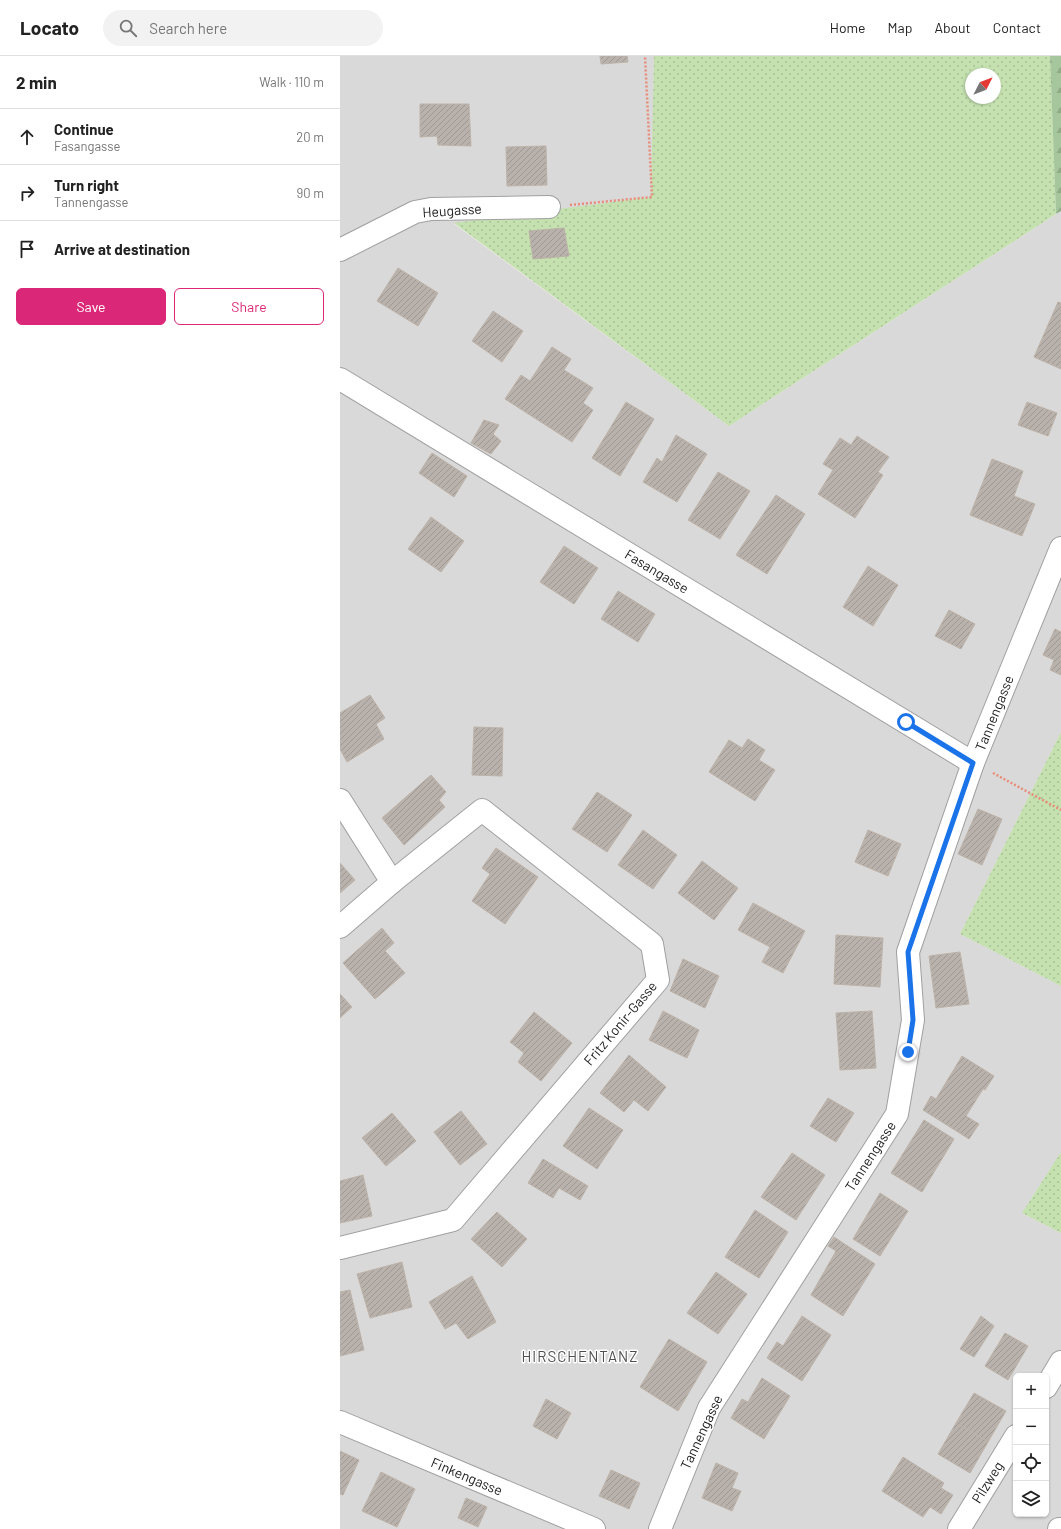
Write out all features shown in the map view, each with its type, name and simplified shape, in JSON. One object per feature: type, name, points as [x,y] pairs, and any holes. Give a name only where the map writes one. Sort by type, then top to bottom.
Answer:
[{"type":"street","name":"Heugasse","points":[[340,250],[415,212],[431,209],[549,207]]},
{"type":"street","name":"Fasangasse","points":[[340,379],[973,763]]},
{"type":"street","name":"Tannengasse","points":[[660,1529],[709,1408],[897,1114],[913,1020],[908,952],[973,763],[1061,548]]},
{"type":"street","points":[[340,800],[392,882]]},
{"type":"street","name":"Fritz Konir-Gasse","points":[[340,927],[392,882],[482,810],[652,944],[658,980],[453,1220],[340,1248]]},
{"type":"street","points":[[1049,1382],[1061,1362]]},
{"type":"street","name":"Finkengasse","points":[[340,1422],[594,1529]]},
{"type":"street","name":"Pilzweg","points":[[959,1529],[1013,1441]]},
{"type":"path","points":[[549,207],[652,197],[645,56]]},
{"type":"path","points":[[973,763],[1061,810]]},
{"type":"shaded area","points":[[340,56],[654,56],[652,197],[454,224],[729,426],[1061,211],[1061,732],[960,934],[1061,986],[1061,1152],[1022,1213],[1061,1233],[1061,1529],[340,1529]]},
{"type":"green space","points":[[654,56],[1050,56],[1056,214],[729,426],[454,223],[651,197]]},
{"type":"green space","points":[[1050,56],[1061,56],[1061,211],[1056,214]]},
{"type":"green space","points":[[1061,732],[1061,986],[960,934]]},
{"type":"green space","points":[[1061,1152],[1061,1233],[1022,1213]]},
{"type":"building","points":[[600,56],[627,56],[628,62],[601,64]]},
{"type":"building","points":[[420,104],[469,104],[471,146],[438,145],[437,136],[420,137]]},
{"type":"building","points":[[546,146],[547,185],[507,186],[506,147]]},
{"type":"building","points":[[564,228],[569,256],[533,259],[529,231]]},
{"type":"building","points":[[398,268],[438,293],[418,326],[377,301]]},
{"type":"building","points":[[1058,302],[1061,303],[1061,369],[1034,357]]},
{"type":"building","points":[[493,311],[523,331],[502,362],[472,341]]},
{"type":"building","points":[[552,347],[571,359],[564,370],[593,388],[583,403],[593,410],[572,442],[505,399],[521,375],[530,381]]},
{"type":"building","points":[[626,402],[654,419],[620,476],[592,458]]},
{"type":"building","points":[[1027,402],[1057,413],[1048,436],[1018,425]]},
{"type":"building","points":[[484,420],[499,425],[493,434],[501,441],[491,454],[471,443]]},
{"type":"building","points":[[676,435],[707,454],[677,502],[643,482],[657,458],[662,462]]},
{"type":"building","points":[[857,436],[889,457],[878,472],[883,475],[855,518],[818,494],[833,470],[823,464],[840,438],[851,445]]},
{"type":"building","points":[[432,453],[467,476],[454,497],[419,473]]},
{"type":"building","points":[[992,459],[1023,471],[1014,496],[1035,504],[1022,536],[970,515]]},
{"type":"building","points":[[718,472],[750,491],[720,539],[688,520]]},
{"type":"building","points":[[776,495],[805,514],[767,574],[736,555]]},
{"type":"building","points":[[431,517],[464,541],[441,572],[408,549]]},
{"type":"building","points":[[564,546],[598,568],[574,604],[540,582]]},
{"type":"building","points":[[868,566],[898,585],[873,626],[843,607]]},
{"type":"building","points":[[618,591],[655,614],[638,642],[601,619]]},
{"type":"building","points":[[949,610],[975,624],[961,649],[935,636]]},
{"type":"building","points":[[1055,629],[1061,632],[1061,675],[1050,670],[1054,660],[1043,655]]},
{"type":"building","points":[[370,695],[385,718],[376,724],[384,739],[347,762],[340,749],[340,713]]},
{"type":"building","points":[[474,727],[503,728],[502,776],[472,775]]},
{"type":"building","points":[[748,739],[765,750],[759,760],[775,770],[755,801],[709,772],[729,740],[742,748]]},
{"type":"building","points":[[431,775],[446,792],[439,800],[445,807],[404,845],[382,818]]},
{"type":"building","points":[[597,792],[632,815],[607,852],[572,829]]},
{"type":"building","points":[[978,809],[1002,819],[982,865],[958,854]]},
{"type":"building","points":[[643,830],[677,855],[653,889],[618,865]]},
{"type":"building","points":[[868,830],[901,844],[888,876],[855,862]]},
{"type":"building","points":[[496,848],[538,877],[505,924],[472,901],[490,874],[482,868]]},
{"type":"building","points":[[702,861],[738,888],[714,920],[678,893]]},
{"type":"building","points":[[340,863],[355,880],[340,893]]},
{"type":"building","points":[[753,903],[805,931],[783,973],[762,962],[770,947],[738,930]]},
{"type":"building","points":[[382,928],[394,943],[385,951],[405,973],[375,999],[343,963]]},
{"type":"building","points":[[836,935],[883,938],[880,987],[834,984]]},
{"type":"building","points":[[960,952],[969,1004],[936,1008],[929,956]]},
{"type":"building","points":[[683,959],[719,976],[705,1008],[670,991]]},
{"type":"building","points":[[340,994],[352,1007],[340,1018]]},
{"type":"building","points":[[663,1011],[699,1030],[687,1058],[649,1040]]},
{"type":"building","points":[[872,1011],[876,1068],[840,1070],[836,1013]]},
{"type":"building","points":[[534,1012],[572,1043],[541,1081],[518,1062],[524,1053],[510,1042]]},
{"type":"building","points":[[629,1055],[666,1087],[648,1111],[634,1100],[624,1112],[600,1093]]},
{"type":"building","points":[[962,1056],[994,1076],[985,1090],[983,1089],[966,1116],[979,1124],[969,1139],[923,1110],[931,1096],[936,1099]]},
{"type":"building","points":[[828,1098],[854,1113],[836,1142],[810,1126]]},
{"type":"building","points":[[589,1108],[623,1130],[597,1169],[563,1146]]},
{"type":"building","points":[[461,1111],[487,1144],[460,1165],[434,1132]]},
{"type":"building","points":[[392,1113],[416,1141],[386,1166],[362,1138]]},
{"type":"building","points":[[924,1120],[954,1139],[922,1192],[891,1173]]},
{"type":"building","points":[[792,1153],[825,1175],[796,1220],[761,1197]]},
{"type":"building","points":[[543,1159],[588,1186],[580,1200],[559,1188],[553,1198],[528,1183]]},
{"type":"building","points":[[363,1175],[372,1216],[340,1223],[340,1181]]},
{"type":"building","points":[[880,1193],[908,1211],[880,1256],[853,1239]]},
{"type":"building","points":[[755,1210],[788,1232],[759,1278],[725,1257]]},
{"type":"building","points":[[497,1212],[527,1239],[502,1267],[471,1239]]},
{"type":"building","points":[[834,1237],[875,1264],[843,1316],[811,1295],[836,1251],[828,1246]]},
{"type":"building","points":[[402,1262],[412,1307],[370,1318],[357,1274]]},
{"type":"building","points":[[716,1272],[747,1294],[718,1334],[687,1313]]},
{"type":"building","points":[[472,1276],[496,1322],[468,1339],[456,1323],[445,1329],[429,1302]]},
{"type":"building","points":[[350,1290],[364,1350],[340,1356],[340,1292]]},
{"type":"building","points":[[802,1316],[831,1335],[802,1381],[767,1358],[777,1342],[783,1346]]},
{"type":"building","points":[[981,1316],[994,1326],[974,1357],[960,1349]]},
{"type":"building","points":[[1005,1333],[1028,1346],[1008,1380],[985,1366]]},
{"type":"building","points":[[669,1339],[707,1362],[678,1411],[640,1387]]},
{"type":"building","points":[[762,1378],[790,1396],[764,1439],[731,1418],[742,1399],[748,1402]]},
{"type":"building","points":[[974,1393],[1006,1411],[988,1442],[956,1423]]},
{"type":"building","points":[[546,1399],[571,1413],[557,1439],[533,1426]]},
{"type":"building","points":[[956,1423],[988,1442],[970,1473],[938,1454]]},
{"type":"building","points":[[340,1451],[359,1460],[343,1495],[340,1494]]},
{"type":"building","points":[[903,1457],[944,1483],[941,1488],[953,1495],[941,1514],[930,1507],[923,1517],[882,1491]]},
{"type":"building","points":[[716,1463],[738,1473],[732,1488],[741,1491],[732,1511],[702,1498]]},
{"type":"building","points":[[611,1470],[640,1483],[629,1509],[599,1496]]},
{"type":"building","points":[[381,1472],[415,1489],[397,1527],[362,1511]]},
{"type":"building","points":[[466,1498],[487,1507],[478,1527],[458,1518]]},
{"type":"district","name":"HIRSCHENTANZ","points":[[580,1356]]},
{"type":"route","points":[[906,722],[973,763],[908,952],[913,1020],[908,1052]]}]
